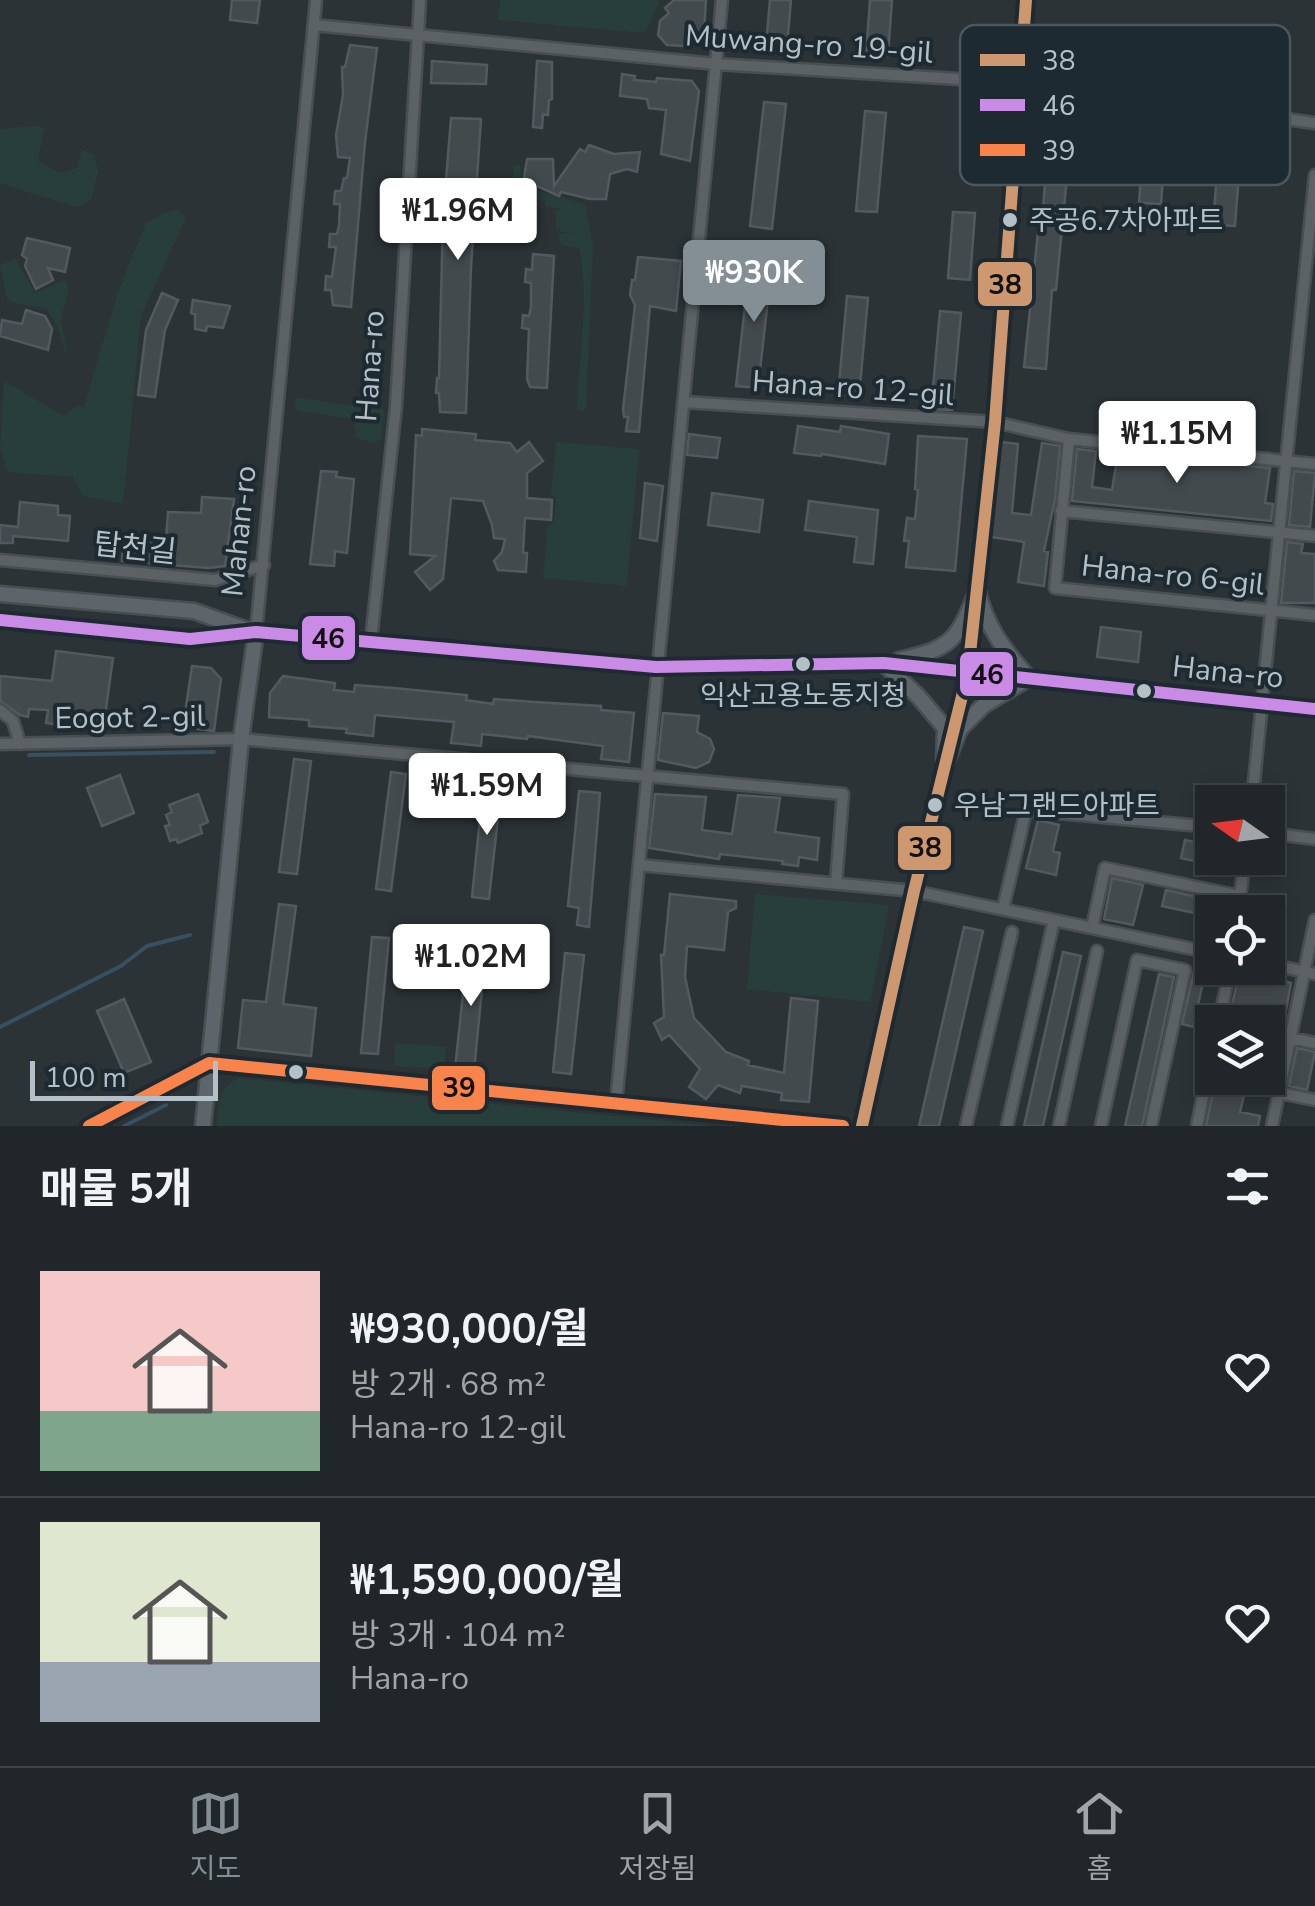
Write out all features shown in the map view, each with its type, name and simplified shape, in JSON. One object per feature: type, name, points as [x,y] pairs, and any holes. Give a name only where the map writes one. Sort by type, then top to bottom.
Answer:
[{"type":"street","name":"Mahan-ro","points":[[203,1126],[241,740],[264,564],[316,0]]},
{"type":"street","points":[[417,34],[420,0]]},
{"type":"street","points":[[616,1103],[722,0]]},
{"type":"street","points":[[1025,25],[1026,0]]},
{"type":"street","name":"Muwang-ro 19-gil","points":[[314,24],[716,64],[960,80]]},
{"type":"street","name":"Hana-ro","points":[[371,641],[396,406],[417,34]]},
{"type":"street","name":"Muwang-ro 19-gil","points":[[1290,120],[1315,123]]},
{"type":"street","points":[[1254,785],[1315,175]]},
{"type":"street","points":[[862,1126],[968,672],[995,422],[1014,185]]},
{"type":"street","name":"Hana-ro 12-gil","points":[[684,402],[995,422],[1068,439],[1315,464]]},
{"type":"street","name":"Hana-ro 6-gil","points":[[1068,439],[1055,588],[1315,615]]},
{"type":"street","points":[[1062,510],[1315,536]]},
{"type":"street","name":"탑천길","points":[[0,560],[216,580],[264,564]]},
{"type":"street","points":[[884,664],[936,652],[961,631],[977,590]]},
{"type":"street","points":[[944,768],[960,729],[984,705],[1030,678],[985,620],[977,590]]},
{"type":"street","name":"Hana-ro","points":[[0,594],[194,611],[256,632]]},
{"type":"street","name":"Hana-ro","points":[[0,620],[190,639],[256,632],[656,667],[884,664],[1315,708]]},
{"type":"street","points":[[884,664],[945,728],[944,768]]},
{"type":"street","name":"Eogot 2-gil","points":[[0,710],[13,721],[20,744]]},
{"type":"street","points":[[241,740],[843,794],[836,883]]},
{"type":"street","name":"Eogot 2-gil","points":[[0,744],[241,740]]},
{"type":"street","points":[[1003,909],[1026,810],[1195,825]]},
{"type":"street","points":[[1285,835],[1315,839]]},
{"type":"street","points":[[638,865],[914,891],[1195,949]]},
{"type":"street","points":[[1092,928],[1105,868],[1235,895]]},
{"type":"street","points":[[1006,1126],[1054,920]]},
{"type":"street","points":[[1285,1063],[1310,973],[1315,920]]},
{"type":"street","points":[[966,1126],[1012,932]]},
{"type":"street","points":[[1059,1126],[1097,951]]},
{"type":"street","points":[[1101,1126],[1136,960],[1185,970],[1151,1126]]},
{"type":"street","points":[[1285,968],[1310,973]]},
{"type":"street","points":[[1290,1038],[1315,1043]]},
{"type":"street","points":[[89,1126],[210,1063],[843,1126]]},
{"type":"street","points":[[1285,1093],[1315,1100]]},
{"type":"street","points":[[1197,1126],[1203,1095]]},
{"type":"street","points":[[1272,1126],[1278,1095]]},
{"type":"green space","points":[[500,0],[660,0],[645,33],[498,20]]},
{"type":"green space","points":[[44,128],[38,161],[60,173],[77,168],[82,150],[94,154],[98,172],[91,200],[73,206],[0,183],[0,129]]},
{"type":"green space","points":[[520,164],[522,188],[585,204],[593,246],[586,409],[582,411],[577,408],[584,306],[582,265],[579,247],[564,246],[558,234],[576,233],[560,232],[556,227],[556,210],[565,209],[546,207],[544,201],[520,199],[518,208],[510,207],[514,167]]},
{"type":"green space","points":[[176,210],[186,217],[141,316],[123,504],[83,496],[73,477],[8,472],[0,449],[4,381],[64,416],[77,406],[84,407],[118,292],[146,223]]},
{"type":"green space","points":[[16,259],[35,293],[64,280],[69,287],[61,320],[68,359],[57,326],[46,309],[10,302],[7,298],[0,265]]},
{"type":"green space","points":[[299,398],[384,410],[381,440],[373,443],[356,438],[354,419],[297,411],[294,401]]},
{"type":"green space","points":[[556,442],[639,449],[627,586],[543,578],[548,524],[554,523],[556,497],[551,496]]},
{"type":"green space","points":[[518,778],[562,781],[560,810],[516,807]]},
{"type":"green space","points":[[755,894],[889,905],[870,1002],[747,989]]},
{"type":"green space","points":[[395,1043],[446,1047],[444,1069],[394,1066]]},
{"type":"green space","points":[[239,1078],[713,1126],[217,1126],[223,1092]]},
{"type":"building","points":[[232,0],[260,0],[257,23],[230,20]]},
{"type":"building","points":[[674,0],[706,0],[704,31],[685,46],[667,45],[658,35],[660,21],[669,13],[665,8]]},
{"type":"building","points":[[770,0],[791,0],[787,46],[766,44]]},
{"type":"building","points":[[870,0],[892,0],[888,56],[866,55]]},
{"type":"building","points":[[350,45],[377,48],[351,307],[333,305],[331,290],[325,290],[326,276],[332,277],[336,247],[329,247],[330,234],[337,234],[339,226],[340,204],[334,204],[335,191],[341,191],[347,178],[350,158],[338,157],[336,135],[343,95],[342,67]]},
{"type":"building","points":[[432,61],[487,65],[486,84],[431,83]]},
{"type":"building","points":[[537,61],[552,62],[552,99],[548,115],[543,114],[542,128],[533,127]]},
{"type":"building","points":[[622,74],[635,76],[634,80],[692,81],[699,91],[690,161],[661,154],[666,110],[649,108],[647,99],[620,96]]},
{"type":"building","points":[[764,102],[786,104],[772,229],[750,226]]},
{"type":"building","points":[[865,111],[886,113],[877,212],[856,211]]},
{"type":"building","points":[[451,118],[481,119],[466,413],[440,412],[436,393]]},
{"type":"building","points":[[589,145],[614,154],[640,152],[637,172],[627,169],[610,174],[606,199],[561,192],[559,196],[535,185],[523,185],[527,159],[553,159],[554,186],[580,149],[585,152]]},
{"type":"building","points":[[1045,185],[1066,185],[1046,369],[1024,367]]},
{"type":"building","points":[[1140,185],[1162,185],[1161,204],[1139,203]]},
{"type":"building","points":[[1216,185],[1238,185],[1235,226],[1213,225]]},
{"type":"building","points":[[953,212],[975,213],[970,280],[948,278]]},
{"type":"building","points":[[27,238],[70,248],[65,272],[48,268],[53,280],[36,289],[25,266],[27,259],[22,255]]},
{"type":"building","points":[[533,254],[554,256],[547,388],[530,387],[527,379],[529,329],[522,328],[523,315],[529,316],[531,307],[531,283],[525,282],[526,269],[532,270]]},
{"type":"building","points":[[638,257],[681,261],[676,311],[650,306],[639,432],[626,431],[628,417],[624,417],[623,409],[635,305],[630,295]]},
{"type":"building","points":[[750,261],[772,264],[758,388],[736,386]]},
{"type":"building","points":[[162,293],[178,300],[165,330],[155,397],[138,395],[146,330]]},
{"type":"building","points":[[847,296],[868,298],[859,397],[838,395]]},
{"type":"building","points":[[193,300],[230,306],[223,328],[195,329]]},
{"type":"building","points":[[26,310],[45,316],[52,329],[48,350],[0,336],[2,320],[22,324]]},
{"type":"building","points":[[940,311],[961,313],[952,410],[931,409]]},
{"type":"building","points":[[798,426],[840,432],[841,426],[889,434],[885,464],[794,453]]},
{"type":"building","points":[[422,429],[476,434],[475,440],[510,443],[517,452],[529,442],[543,461],[527,473],[527,498],[552,500],[551,520],[525,518],[526,572],[498,570],[494,561],[502,552],[505,539],[494,538],[483,501],[451,498],[443,579],[430,590],[415,572],[435,556],[410,554],[416,435],[422,436]]},
{"type":"building","points":[[689,434],[720,438],[717,458],[687,455]]},
{"type":"building","points":[[918,436],[967,439],[955,571],[906,567],[907,518],[915,519],[918,490]]},
{"type":"building","points":[[1002,442],[1018,444],[1012,513],[1031,515],[1042,443],[1060,446],[1055,499],[1044,551],[1048,552],[1044,586],[1018,582],[1024,542],[991,537]]},
{"type":"building","points":[[1077,449],[1096,451],[1092,487],[1112,490],[1118,453],[1270,468],[1265,503],[1273,504],[1271,521],[1072,501]]},
{"type":"building","points":[[321,471],[354,479],[347,553],[335,551],[334,566],[310,564]]},
{"type":"building","points":[[1294,471],[1315,473],[1310,527],[1289,525]]},
{"type":"building","points":[[645,483],[663,486],[657,541],[640,538]]},
{"type":"building","points":[[712,493],[763,500],[759,532],[708,525]]},
{"type":"building","points":[[202,497],[234,499],[225,566],[122,561],[124,537],[166,538],[168,512],[201,513]]},
{"type":"building","points":[[809,501],[878,510],[873,564],[854,562],[857,537],[805,530]]},
{"type":"building","points":[[20,502],[58,506],[58,515],[70,516],[68,541],[13,536],[13,543],[0,543],[0,525],[18,527]]},
{"type":"building","points":[[1287,542],[1303,544],[1301,553],[1315,554],[1315,603],[1281,603]]},
{"type":"building","points":[[1101,627],[1141,632],[1138,662],[1097,657]]},
{"type":"building","points":[[56,651],[113,658],[104,723],[82,720],[81,728],[46,723],[48,710],[29,709],[28,717],[0,701],[0,676],[52,681]]},
{"type":"building","points":[[192,666],[211,668],[221,679],[214,731],[183,727]]},
{"type":"building","points":[[283,676],[335,683],[334,690],[354,692],[355,685],[467,695],[466,700],[493,704],[494,699],[601,706],[601,710],[634,713],[629,762],[601,759],[603,746],[528,736],[527,739],[482,734],[481,746],[451,743],[454,722],[375,715],[373,736],[309,726],[309,720],[269,717],[270,693]]},
{"type":"building","points":[[663,713],[699,716],[697,732],[710,739],[714,749],[709,762],[696,768],[658,760]]},
{"type":"building","points":[[294,759],[311,761],[297,874],[279,872]]},
{"type":"building","points":[[391,772],[406,774],[391,891],[376,889]]},
{"type":"building","points":[[120,775],[134,813],[102,826],[87,788]]},
{"type":"building","points":[[484,779],[502,781],[489,899],[472,897]]},
{"type":"building","points":[[579,791],[600,793],[589,927],[577,925],[579,908],[568,906]]},
{"type":"building","points":[[198,794],[208,822],[200,826],[202,833],[178,843],[176,839],[170,841],[165,826],[170,825],[166,815],[172,812],[169,805]]},
{"type":"building","points":[[655,794],[706,797],[702,830],[732,834],[738,795],[780,798],[775,832],[819,838],[817,860],[799,857],[798,866],[782,864],[783,861],[720,854],[719,859],[649,848]]},
{"type":"building","points":[[1038,820],[1059,825],[1053,851],[1060,853],[1056,875],[1026,868]]},
{"type":"building","points":[[1185,840],[1195,842],[1195,861],[1181,858]]},
{"type":"building","points":[[1112,878],[1143,885],[1133,925],[1104,919]]},
{"type":"building","points":[[1166,890],[1195,896],[1195,913],[1162,906]]},
{"type":"building","points":[[670,894],[736,901],[736,908],[728,912],[724,950],[687,946],[685,977],[694,1018],[726,1052],[749,1061],[748,1065],[784,1073],[791,998],[818,1001],[809,1102],[781,1100],[782,1093],[742,1086],[740,1093],[718,1085],[706,1099],[689,1087],[700,1069],[669,1035],[662,1040],[654,1023],[664,1017],[661,955]]},
{"type":"building","points":[[279,904],[296,906],[283,1004],[316,1008],[311,1056],[238,1048],[243,1000],[266,1002]]},
{"type":"building","points":[[964,927],[983,931],[939,1126],[919,1126]]},
{"type":"building","points":[[372,937],[389,938],[378,1054],[361,1053]]},
{"type":"building","points":[[468,946],[486,948],[474,1071],[455,1069]]},
{"type":"building","points":[[1063,952],[1081,956],[1043,1126],[1024,1126]]},
{"type":"building","points":[[565,953],[584,955],[571,1074],[553,1072]]},
{"type":"building","points":[[1195,967],[1195,985],[1202,985],[1193,1027],[1182,1024]]},
{"type":"building","points":[[1159,974],[1174,977],[1142,1126],[1125,1126]]},
{"type":"building","points":[[1291,983],[1285,1016],[1285,1005],[1232,1005],[1237,985]]},
{"type":"building","points":[[124,999],[151,1062],[124,1073],[97,1011]]},
{"type":"building","points":[[1297,1048],[1315,1052],[1307,1090],[1289,1086]]},
{"type":"building","points":[[1212,1095],[1244,1095],[1240,1112],[1260,1116],[1258,1126],[1206,1126]]},
{"type":"waterway","points":[[29,755],[214,752]]},
{"type":"waterway","points":[[0,1027],[121,966],[147,946],[190,935]]},
{"type":"waterway","points":[[124,1126],[166,1105]]},
{"type":"transit line","name":"38","points":[[1024,25],[1026,0]]},
{"type":"transit line","name":"38","points":[[862,1126],[968,672],[995,422],[1012,185]]},
{"type":"transit line","name":"46","points":[[0,620],[190,639],[256,632],[656,667],[884,663],[1315,709]]},
{"type":"transit line","name":"39","points":[[89,1126],[209,1063],[843,1126]]},
{"type":"place","name":"주공6.7차아파트","points":[[1010,220]]},
{"type":"place","name":"익산고용노동지청","points":[[803,664]]},
{"type":"place","name":"우남그랜드아파트","points":[[935,805]]}]
